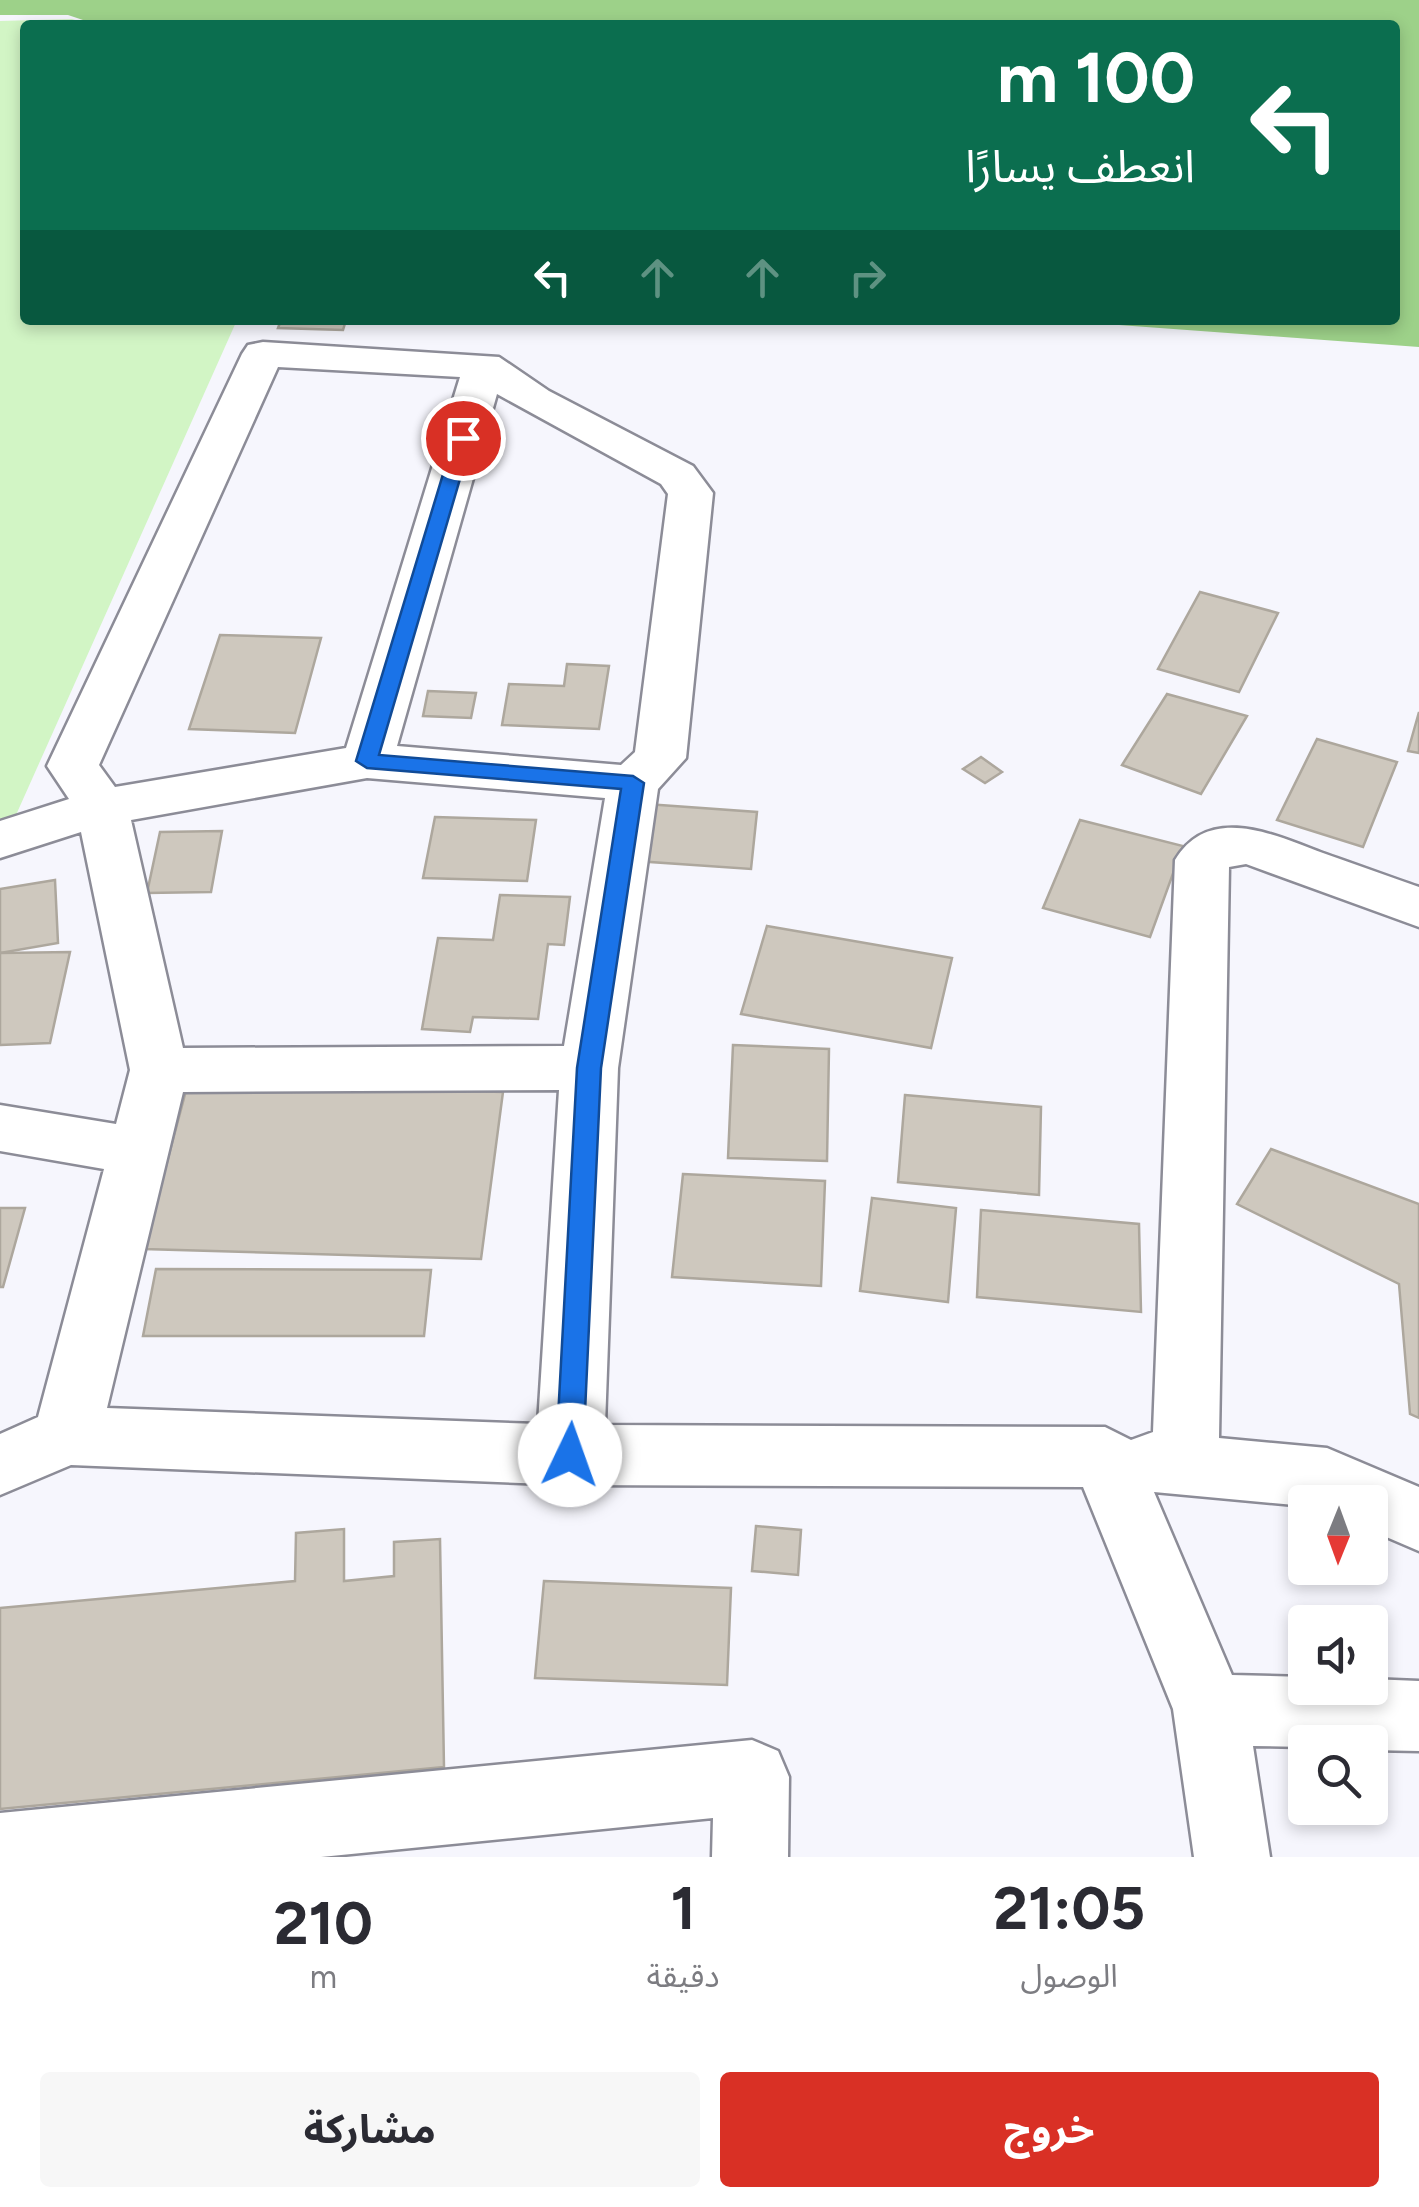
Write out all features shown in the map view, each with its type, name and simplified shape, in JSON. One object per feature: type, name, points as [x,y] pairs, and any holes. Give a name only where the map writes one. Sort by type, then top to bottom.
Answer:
[{"type":"street","points":[[66,1436],[158,1070],[102,808],[74,766],[263,354],[484,366],[534,400],[677,475],[691,493],[660,758],[633,783],[589,1068],[570,1455]]},
{"type":"street","points":[[367,761],[484,366]]},
{"type":"street","points":[[0,840],[102,808],[367,761],[633,783]]},
{"type":"street","points":[[1185,1465],[1202,860],[1220,846],[1250,846],[1419,908]]},
{"type":"street","points":[[158,1070],[589,1068]]},
{"type":"street","points":[[0,1128],[138,1151]]},
{"type":"street","points":[[0,1465],[66,1436],[570,1455],[1105,1458],[1326,1478],[1419,1520]]},
{"type":"street","points":[[1105,1458],[1210,1708],[1232,1857]]},
{"type":"street","points":[[1210,1708],[1419,1716]]},
{"type":"street","points":[[0,1852],[752,1777],[750,1857]]},
{"type":"green space","points":[[0,0],[1419,0],[1419,347],[1119,325],[1400,325],[1400,20],[83,20],[68,15],[0,15]]},
{"type":"green space","points":[[20,20],[20,325],[235,325],[16,815],[0,819],[0,21]]},
{"type":"building","points":[[279,325],[344,325],[343,330],[278,328]]},
{"type":"building","points":[[1200,592],[1278,613],[1239,692],[1158,669]]},
{"type":"building","points":[[220,635],[321,638],[295,733],[189,729]]},
{"type":"building","points":[[567,664],[609,666],[599,729],[502,725],[509,684],[564,686]]},
{"type":"building","points":[[428,691],[476,693],[471,718],[423,716]]},
{"type":"building","points":[[1167,694],[1247,716],[1201,794],[1122,765]]},
{"type":"building","points":[[1419,712],[1419,753],[1408,751]]},
{"type":"building","points":[[1317,739],[1397,762],[1363,847],[1277,820]]},
{"type":"building","points":[[981,757],[1002,772],[985,783],[963,769]]},
{"type":"building","points":[[646,804],[757,812],[751,869],[636,861]]},
{"type":"building","points":[[435,817],[536,820],[527,881],[423,878]]},
{"type":"building","points":[[1080,820],[1183,846],[1150,937],[1043,908]]},
{"type":"building","points":[[222,831],[211,892],[147,893],[160,832]]},
{"type":"building","points":[[55,880],[58,943],[0,953],[0,889]]},
{"type":"building","points":[[500,895],[570,897],[564,945],[548,944],[538,1019],[473,1017],[470,1032],[422,1029],[438,938],[493,940]]},
{"type":"building","points":[[767,926],[952,958],[931,1048],[741,1014]]},
{"type":"building","points":[[70,952],[50,1043],[0,1045],[0,953]]},
{"type":"building","points":[[733,1045],[829,1049],[827,1161],[728,1158]]},
{"type":"building","points":[[188,1083],[503,1092],[481,1259],[144,1249]]},
{"type":"building","points":[[905,1095],[1041,1107],[1039,1195],[898,1182]]},
{"type":"building","points":[[1271,1149],[1419,1204],[1419,1418],[1410,1414],[1399,1284],[1237,1204]]},
{"type":"building","points":[[683,1174],[825,1181],[821,1286],[672,1277]]},
{"type":"building","points":[[872,1198],[956,1208],[948,1302],[860,1291]]},
{"type":"building","points":[[0,1208],[25,1208],[3,1287],[0,1287]]},
{"type":"building","points":[[981,1210],[1139,1224],[1141,1312],[977,1297]]},
{"type":"building","points":[[156,1269],[431,1270],[424,1336],[143,1336]]},
{"type":"building","points":[[756,1526],[801,1530],[798,1575],[752,1571]]},
{"type":"building","points":[[344,1529],[344,1581],[394,1576],[394,1542],[440,1539],[444,1767],[0,1809],[0,1608],[295,1581],[296,1533]]},
{"type":"building","points":[[544,1581],[731,1588],[727,1685],[535,1678]]},
{"type":"route","points":[[463,438],[367,761],[633,783],[589,1068],[570,1455]]}]
